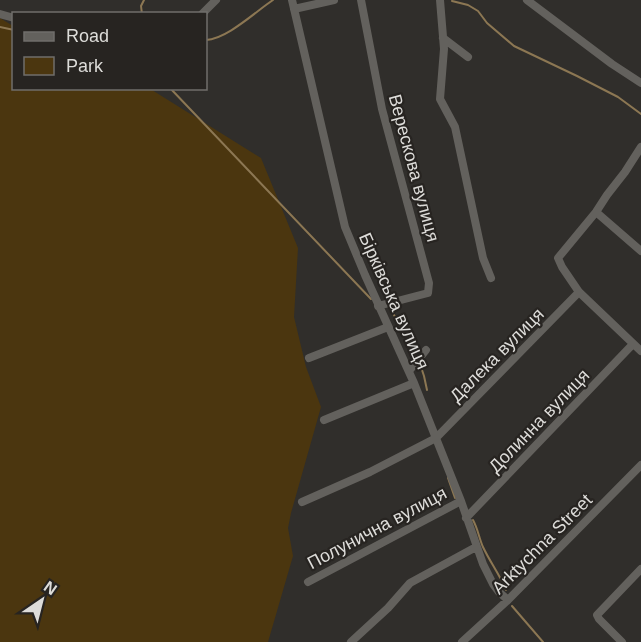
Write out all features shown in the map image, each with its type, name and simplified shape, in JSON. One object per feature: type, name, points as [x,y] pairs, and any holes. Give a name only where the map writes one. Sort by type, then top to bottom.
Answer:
[{"type":"street","points":[[204,12],[216,0]]},
{"type":"street","name":"Бірківська вулиця","points":[[292,0],[345,227],[414,383],[461,501],[483,564],[493,584],[508,600]]},
{"type":"street","points":[[294,9],[334,0]]},
{"type":"street","name":"Верескова вулиця","points":[[361,0],[382,109],[429,283],[428,293],[378,306]]},
{"type":"street","points":[[440,0],[444,49],[440,99],[455,127],[483,258],[491,278]]},
{"type":"street","points":[[527,0],[641,83]]},
{"type":"street","points":[[443,38],[468,57]]},
{"type":"street","points":[[641,147],[626,172],[558,258],[579,292],[641,351]]},
{"type":"street","points":[[596,212],[641,251]]},
{"type":"street","name":"Далека вулиця","points":[[302,502],[370,472],[436,438],[579,292]]},
{"type":"street","points":[[309,358],[388,327]]},
{"type":"street","name":"Долинна вулиця","points":[[466,518],[633,344]]},
{"type":"street","points":[[409,371],[426,350]]},
{"type":"street","points":[[324,420],[414,383]]},
{"type":"street","name":"Arktychna Street","points":[[462,642],[508,600],[641,465]]},
{"type":"street","name":"Полунична вулиця","points":[[308,582],[461,501]]},
{"type":"street","points":[[351,642],[388,608],[410,583],[476,547]]},
{"type":"street","points":[[622,642],[597,615],[641,569]]},
{"type":"green space","points":[[0,18],[12,25],[12,90],[152,90],[261,158],[298,248],[294,317],[306,367],[321,407],[291,513],[288,528],[293,556],[268,642],[0,642]]},
{"type":"waterway","points":[[142,12],[141,6],[144,0]]},
{"type":"waterway","points":[[207,40],[232,30],[273,0]]},
{"type":"waterway","points":[[452,1],[468,5],[478,11],[487,23],[514,46],[618,97],[641,114]]},
{"type":"waterway","points":[[0,27],[12,30]]},
{"type":"waterway","points":[[172,90],[371,299]]},
{"type":"waterway","points":[[390,308],[417,358]]},
{"type":"waterway","points":[[420,364],[427,390]]},
{"type":"waterway","points":[[448,478],[455,498]]},
{"type":"waterway","points":[[473,520],[483,547],[506,590]]},
{"type":"waterway","points":[[512,606],[543,642]]}]
